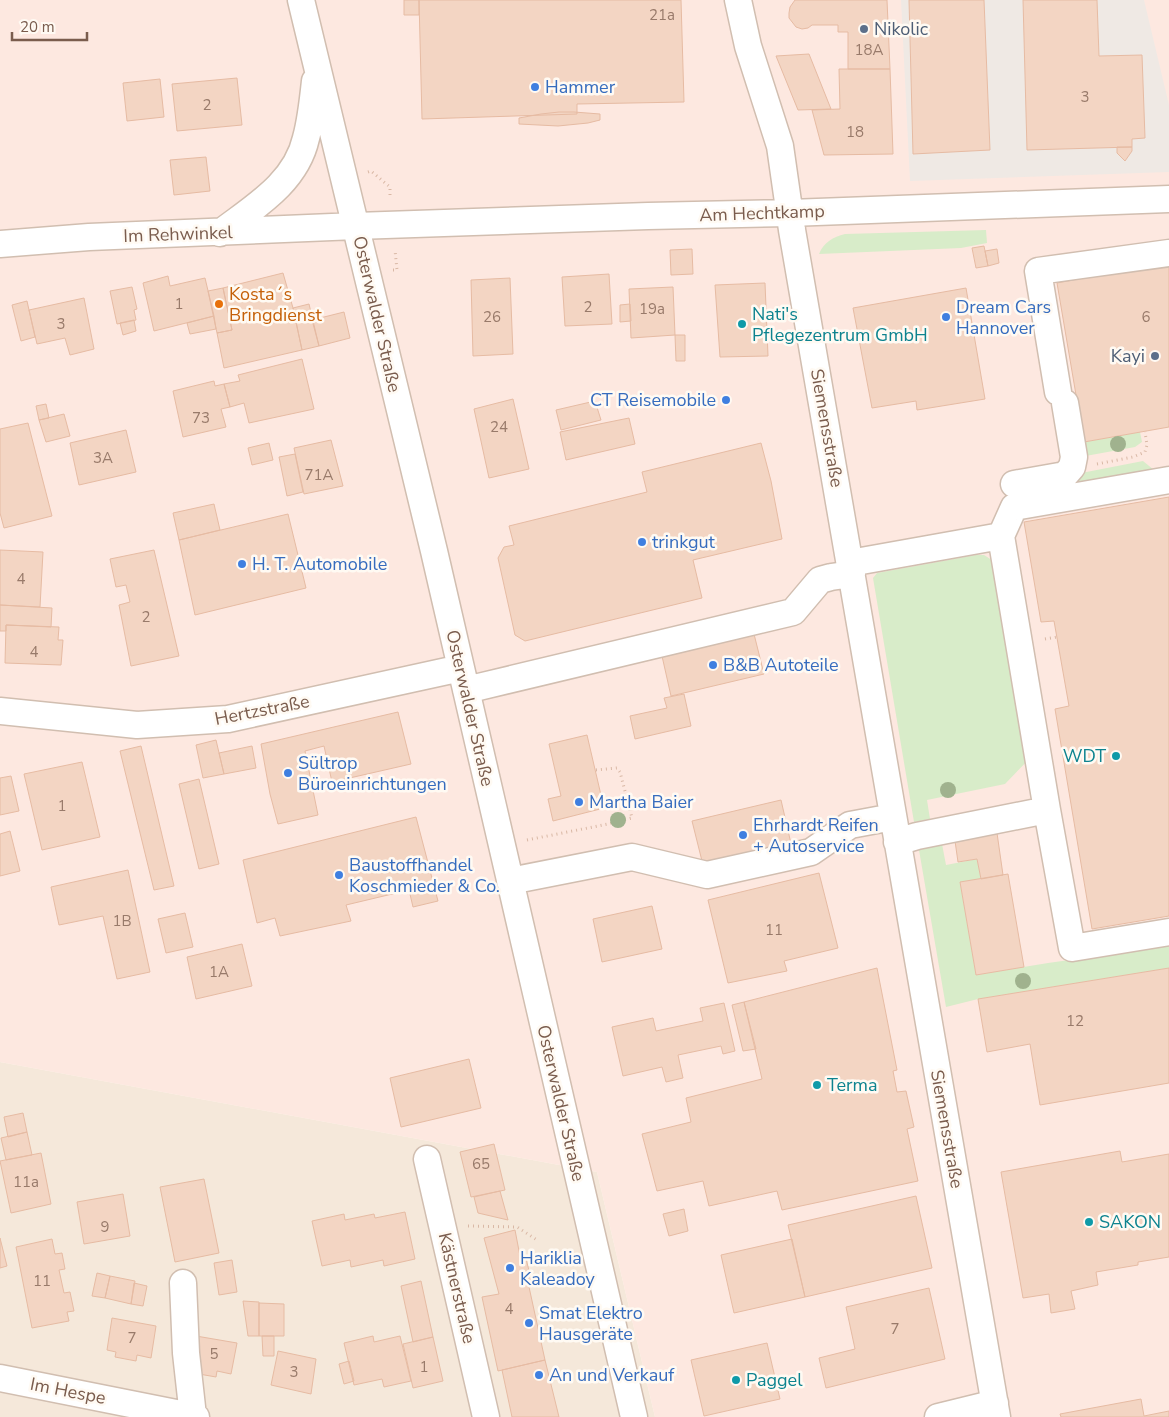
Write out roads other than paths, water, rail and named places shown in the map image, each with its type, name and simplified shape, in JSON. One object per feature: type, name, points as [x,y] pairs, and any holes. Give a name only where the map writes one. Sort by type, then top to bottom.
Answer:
[{"type":"street","name":"Osterwalder Straße","points":[[302,0],[463,679],[634,1417]]},
{"type":"street","name":"Siemensstraße","points":[[738,0],[748,46],[780,146],[851,569],[903,832],[996,1410]]},
{"type":"street","points":[[220,233],[271,194],[289,176],[298,161],[306,140],[317,68]]},
{"type":"street","name":"Am Hechtkamp","points":[[356,226],[1169,199]]},
{"type":"street","name":"Im Rehwinkel","points":[[0,244],[89,237],[356,226]]},
{"type":"street","points":[[1014,496],[1065,475],[1072,468],[1074,457],[1061,398],[1038,271],[1169,253]]},
{"type":"street","points":[[1014,496],[1169,480]]},
{"type":"street","points":[[1014,496],[1002,536],[1047,810],[1072,948],[1169,932]]},
{"type":"street","points":[[851,569],[1002,536]]},
{"type":"street","name":"Hertzstraße","points":[[0,711],[136,725],[228,719],[463,679],[793,612],[820,580],[851,569]]},
{"type":"street","points":[[510,881],[632,858],[706,875],[811,852],[850,825],[903,832],[1047,810]]},
{"type":"street","name":"Kästnerstraße","points":[[427,1159],[486,1417]]},
{"type":"street","points":[[183,1283],[186,1353],[194,1417]]},
{"type":"street","name":"Im Hespe","points":[[0,1378],[194,1417]]},
{"type":"street","points":[[938,1417],[996,1410]]},
{"type":"place","name":"Nikolic","points":[[864,29]]},
{"type":"place","name":"Hammer","points":[[535,87]]},
{"type":"place","name":"Kosta´s Bringdienst","points":[[219,304]]},
{"type":"place","name":"Dream Cars Hannover","points":[[946,317]]},
{"type":"place","name":"Nati's Pflegezentrum GmbH","points":[[742,324]]},
{"type":"place","name":"Kayi","points":[[1155,356]]},
{"type":"place","name":"CT Reisemobile","points":[[726,400]]},
{"type":"place","name":"trinkgut","points":[[642,542]]},
{"type":"place","name":"H. T. Automobile","points":[[242,564]]},
{"type":"place","name":"B&B Autoteile","points":[[713,665]]},
{"type":"place","name":"WDT","points":[[1116,756]]},
{"type":"place","name":"Sültrop Büroeinrichtungen","points":[[288,773]]},
{"type":"place","name":"Martha Baier","points":[[579,802]]},
{"type":"place","name":"Ehrhardt Reifen + Autoservice","points":[[743,835]]},
{"type":"place","name":"Baustoffhandel Koschmieder & Co.","points":[[339,875]]},
{"type":"place","name":"Terma","points":[[817,1085]]},
{"type":"place","name":"SAKON","points":[[1089,1222]]},
{"type":"place","name":"Hariklia Kaleadoy","points":[[510,1268]]},
{"type":"place","name":"Smat Elektro Hausgeräte","points":[[529,1323]]},
{"type":"place","name":"An und Verkauf","points":[[539,1375]]},
{"type":"place","name":"Paggel","points":[[736,1380]]}]
